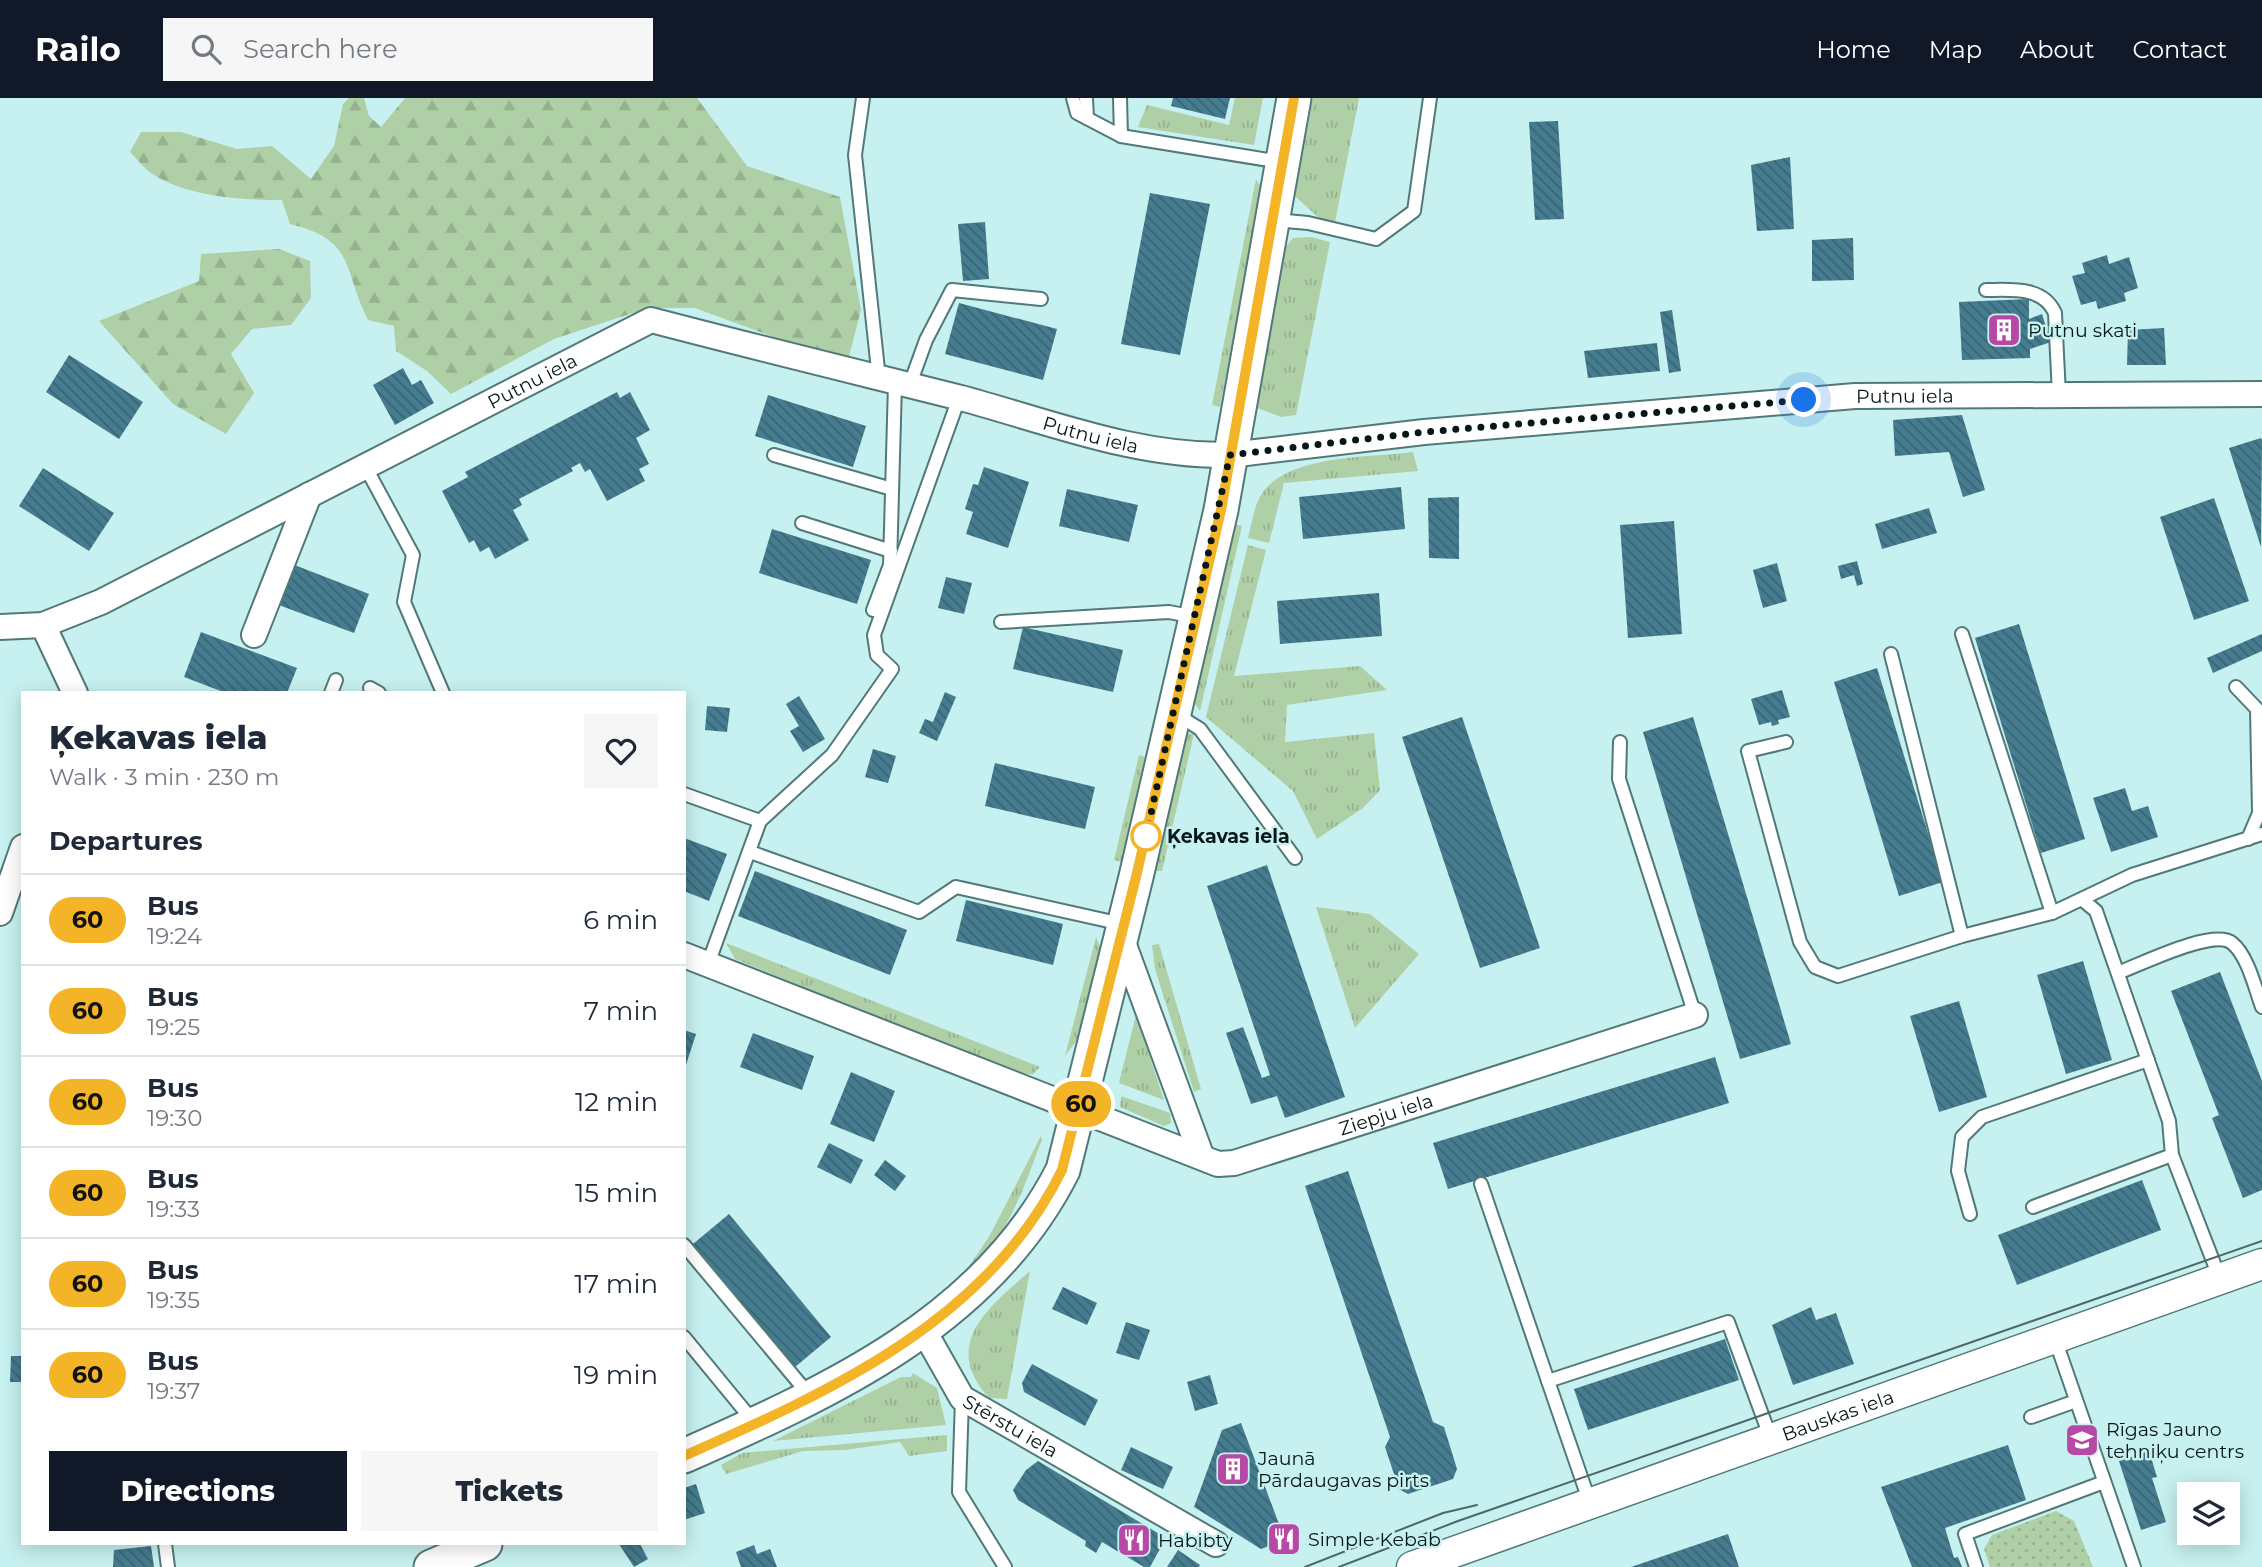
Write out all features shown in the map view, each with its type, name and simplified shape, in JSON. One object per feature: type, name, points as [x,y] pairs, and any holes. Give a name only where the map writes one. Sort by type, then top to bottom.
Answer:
[{"type":"main road","points":[[686,1455],[811,1397],[865,1368],[924,1331],[969,1294],[1020,1240],[1049,1197],[1062,1170],[1080,1111],[1195,618],[1230,455],[1294,98]]},
{"type":"main road","points":[[432,1567],[483,1545]]},
{"type":"street","name":"Putnu iela","points":[[0,627],[43,625],[100,601],[651,320],[894,384],[959,398],[1142,449],[1199,456],[1230,455],[1424,432],[1855,396],[2262,394]]},
{"type":"street","points":[[254,635],[309,495]]},
{"type":"street","points":[[43,625],[74,691]]},
{"type":"street","points":[[0,913],[21,852]]},
{"type":"street","points":[[1123,931],[1201,1155]]},
{"type":"street","points":[[686,955],[1080,1111]]},
{"type":"street","name":"Ziepju iela","points":[[1080,1111],[1201,1155],[1218,1164],[1234,1163],[1695,1015]]},
{"type":"street","name":"Bauskas iela","points":[[1412,1567],[2262,1264]]},
{"type":"street","name":"Stērstu iela","points":[[924,1331],[962,1398],[1216,1544]]},
{"type":"lane","points":[[863,98],[855,155],[894,384],[890,565],[873,610]]},
{"type":"lane","points":[[1073,98],[1077,113],[1121,135],[1281,162]]},
{"type":"lane","points":[[1086,98],[1087,118]]},
{"type":"lane","points":[[1120,98],[1121,135]]},
{"type":"lane","points":[[1272,220],[1308,223],[1376,239],[1414,211],[1430,98]]},
{"type":"lane","points":[[894,384],[926,340],[952,290],[1041,299]]},
{"type":"lane","points":[[1986,290],[2031,292],[2051,305],[2055,313],[2059,395]]},
{"type":"lane","points":[[708,964],[760,821],[832,755],[892,669],[877,655],[874,635],[959,398]]},
{"type":"lane","points":[[774,455],[892,489]]},
{"type":"lane","points":[[365,466],[413,555],[404,602],[442,691]]},
{"type":"lane","points":[[802,523],[891,551]]},
{"type":"lane","points":[[1002,622],[1169,612],[1195,618]]},
{"type":"lane","points":[[1962,634],[2052,913]]},
{"type":"lane","points":[[1891,654],[1962,936]]},
{"type":"lane","points":[[332,691],[336,680]]},
{"type":"lane","points":[[2236,687],[2257,709],[2259,813],[2248,839]]},
{"type":"lane","points":[[1173,712],[1200,729],[1295,858]]},
{"type":"lane","points":[[1620,742],[1619,779],[1695,1015]]},
{"type":"lane","points":[[1786,742],[1748,751],[1800,942],[1815,967],[1838,976],[1962,936],[2052,913],[2084,901],[2132,875],[2262,834]]},
{"type":"lane","points":[[686,795],[760,821]]},
{"type":"lane","points":[[750,852],[919,912],[956,887],[1123,931]]},
{"type":"lane","points":[[2084,901],[2096,911],[2169,1121],[2172,1155],[2221,1279]]},
{"type":"lane","points":[[2118,973],[2214,937],[2230,941],[2240,951],[2262,1007]]},
{"type":"lane","points":[[1970,1214],[1958,1171],[1962,1137],[1982,1117],[2148,1060]]},
{"type":"lane","points":[[2033,1207],[2172,1155]]},
{"type":"lane","points":[[1481,1184],[1590,1504]]},
{"type":"lane","points":[[686,1247],[811,1397]]},
{"type":"lane","points":[[1548,1381],[1728,1322],[1771,1439]]},
{"type":"lane","points":[[2055,1338],[2134,1567]]},
{"type":"lane","points":[[686,1339],[756,1424]]},
{"type":"lane","points":[[962,1398],[959,1492],[1004,1567]]},
{"type":"lane","points":[[2031,1417],[2076,1401]]},
{"type":"lane","points":[[1976,1567],[1965,1534],[2104,1482]]},
{"type":"lane","points":[[165,1545],[168,1567]]},
{"type":"green space","points":[[349,98],[364,98],[369,116],[381,127],[405,98],[697,98],[747,166],[840,197],[861,310],[847,364],[695,308],[648,308],[554,339],[451,394],[427,371],[396,351],[394,326],[368,320],[344,258],[337,248],[326,238],[290,224],[282,200],[216,196],[183,188],[151,173],[130,152],[141,132],[181,132],[237,149],[272,146],[311,179],[334,146],[343,104]]},
{"type":"green space","points":[[1235,98],[1263,98],[1254,145],[1138,127],[1147,105],[1229,125]]},
{"type":"green space","points":[[1313,98],[1359,98],[1335,222],[1320,219],[1295,196]]},
{"type":"green space","points":[[1256,179],[1260,186],[1260,196],[1220,407],[1212,405]]},
{"type":"green space","points":[[1311,237],[1330,242],[1296,415],[1281,417],[1255,407],[1285,248],[1293,238]]},
{"type":"green space","points":[[279,249],[310,261],[311,298],[291,325],[252,329],[231,354],[254,393],[226,434],[173,404],[99,321],[199,281],[201,254]]},
{"type":"green space","points":[[1413,452],[1418,471],[1284,483],[1269,543],[1248,538],[1255,508],[1263,492],[1292,471],[1332,460]]},
{"type":"green space","points":[[1233,524],[1242,526],[1200,711],[1193,701]]},
{"type":"green space","points":[[1248,545],[1266,550],[1234,676],[1360,666],[1387,690],[1287,705],[1285,742],[1374,733],[1380,790],[1363,808],[1317,839],[1293,791],[1206,717]]},
{"type":"green space","points":[[1186,733],[1194,734],[1162,871],[1153,871]]},
{"type":"green space","points":[[1139,755],[1145,757],[1122,862],[1114,860]]},
{"type":"green space","points":[[1316,907],[1370,914],[1419,954],[1355,1028]]},
{"type":"green space","points":[[1096,937],[1103,953],[1082,1033],[1065,1056]]},
{"type":"green space","points":[[726,943],[1040,1067],[1033,1074],[1018,1074],[735,959]]},
{"type":"green space","points":[[1159,944],[1201,1089],[1194,1092],[1155,969],[1152,945]]},
{"type":"green space","points":[[1136,1015],[1164,1100],[1119,1083]]},
{"type":"green space","points":[[1121,1096],[1170,1113],[1171,1123],[1164,1126],[1120,1107]]},
{"type":"green space","points":[[1041,1136],[1029,1175],[1004,1228],[980,1259],[966,1271],[990,1235]]},
{"type":"green space","points":[[1030,1271],[1007,1399],[989,1398],[975,1379],[969,1360],[970,1344],[986,1313]]},
{"type":"green space","points":[[913,1373],[937,1388],[946,1425],[773,1441],[901,1377],[911,1377]]},
{"type":"green space","points":[[947,1435],[947,1451],[909,1456],[900,1442],[845,1450],[803,1451],[726,1474],[721,1465],[742,1453]]},
{"type":"green space","points":[[2056,1511],[2074,1521],[2093,1567],[1990,1567],[1984,1549],[1992,1535]]},
{"type":"building","points":[[1173,98],[1230,98],[1225,119],[1171,106]]},
{"type":"building","points":[[1558,121],[1564,219],[1535,220],[1529,122]]},
{"type":"building","points":[[1790,157],[1794,229],[1757,231],[1751,165]]},
{"type":"building","points":[[1150,193],[1210,204],[1180,355],[1121,344]]},
{"type":"building","points":[[985,222],[989,279],[963,281],[958,224]]},
{"type":"building","points":[[1853,238],[1854,280],[1812,281],[1812,240]]},
{"type":"building","points":[[2107,255],[2109,264],[2129,257],[2138,288],[2124,293],[2126,301],[2098,309],[2096,301],[2081,305],[2072,276],[2085,273],[2082,263]]},
{"type":"building","name":"Putnu skati","points":[[2029,299],[2029,319],[2042,314],[2051,342],[2030,349],[2030,358],[1962,360],[1959,302]]},
{"type":"building","points":[[959,303],[1057,329],[1043,380],[945,354]]},
{"type":"building","points":[[1672,310],[1681,371],[1669,373],[1660,312]]},
{"type":"building","points":[[2164,328],[2166,365],[2127,365],[2128,330]]},
{"type":"building","points":[[1657,343],[1660,371],[1588,378],[1584,351]]},
{"type":"building","points":[[69,355],[143,402],[119,439],[46,392]]},
{"type":"building","points":[[403,368],[412,385],[421,380],[434,403],[395,425],[373,385]]},
{"type":"building","points":[[617,392],[620,398],[630,392],[650,430],[636,438],[649,464],[639,469],[645,481],[607,501],[590,469],[585,472],[580,463],[571,468],[573,471],[519,499],[522,505],[513,510],[529,540],[495,559],[489,547],[480,552],[474,540],[469,543],[442,491],[468,477],[465,472]]},
{"type":"building","points":[[768,395],[866,426],[853,467],[755,436]]},
{"type":"building","points":[[1962,415],[1985,490],[1963,497],[1949,452],[1895,456],[1893,420]]},
{"type":"building","points":[[2261,438],[2262,440],[2261,547],[2229,448]]},
{"type":"building","points":[[984,467],[1029,482],[1008,548],[966,534],[973,512],[965,509],[973,484],[978,485]]},
{"type":"building","points":[[43,468],[114,513],[89,551],[19,506]]},
{"type":"building","points":[[1401,487],[1405,529],[1303,539],[1299,497]]},
{"type":"building","points":[[1067,489],[1138,505],[1129,542],[1059,526]]},
{"type":"building","points":[[1459,497],[1459,559],[1429,558],[1428,498]]},
{"type":"building","points":[[2214,498],[2249,601],[2194,620],[2160,517]]},
{"type":"building","points":[[1929,508],[1937,533],[1882,549],[1875,524]]},
{"type":"building","points":[[1674,521],[1682,634],[1628,638],[1620,525]]},
{"type":"building","points":[[772,529],[871,560],[857,604],[759,573]]},
{"type":"building","points":[[1857,561],[1863,584],[1857,586],[1854,575],[1841,579],[1838,566]]},
{"type":"building","points":[[1777,563],[1787,601],[1763,608],[1753,570]]},
{"type":"building","points":[[292,564],[369,594],[354,633],[276,604]]},
{"type":"building","points":[[946,577],[972,583],[964,614],[938,608]]},
{"type":"building","points":[[1379,593],[1382,636],[1280,644],[1277,601]]},
{"type":"building","points":[[2019,624],[2085,839],[2041,853],[1975,638]]},
{"type":"building","points":[[1023,627],[1123,650],[1113,692],[1013,669]]},
{"type":"building","points":[[201,632],[297,668],[288,691],[221,691],[184,677]]},
{"type":"building","points":[[2262,634],[2262,651],[2213,673],[2207,658]]},
{"type":"building","points":[[1877,668],[1943,882],[1899,896],[1834,682]]},
{"type":"building","points":[[1782,690],[1790,717],[1778,720],[1779,724],[1772,726],[1771,722],[1759,725],[1751,699]]},
{"type":"building","points":[[945,692],[956,697],[937,741],[919,733],[925,719],[933,722]]},
{"type":"building","points":[[799,696],[825,739],[803,752],[790,731],[799,726],[786,704]]},
{"type":"building","points":[[707,706],[730,708],[727,732],[705,730]]},
{"type":"building","points":[[1462,717],[1540,948],[1480,968],[1402,737]]},
{"type":"building","points":[[1693,717],[1791,1044],[1740,1059],[1643,732]]},
{"type":"building","points":[[873,749],[896,756],[888,783],[865,777]]},
{"type":"building","points":[[995,763],[1095,787],[1085,829],[985,806]]},
{"type":"building","points":[[2125,788],[2132,811],[2148,806],[2158,837],[2111,852],[2093,798]]},
{"type":"building","points":[[686,839],[727,854],[709,901],[686,892]]},
{"type":"building","points":[[1267,865],[1345,1097],[1285,1118],[1277,1096],[1251,1104],[1226,1033],[1243,1027],[1262,1078],[1270,1075],[1207,886]]},
{"type":"building","points":[[755,871],[907,930],[890,975],[738,916]]},
{"type":"building","points":[[966,900],[1063,924],[1053,965],[956,941]]},
{"type":"building","points":[[2083,961],[2112,1060],[2066,1074],[2037,975]]},
{"type":"building","points":[[2220,972],[2262,1081],[2262,1190],[2243,1198],[2212,1118],[2219,1115],[2171,991]]},
{"type":"building","points":[[1959,1001],[1987,1097],[1939,1112],[1910,1016]]},
{"type":"building","points":[[686,1031],[696,1034],[686,1065]]},
{"type":"building","points":[[753,1033],[814,1056],[802,1090],[740,1067]]},
{"type":"building","points":[[1715,1057],[1729,1103],[1448,1189],[1433,1143]]},
{"type":"building","points":[[851,1072],[895,1091],[874,1142],[830,1124]]},
{"type":"building","points":[[829,1143],[863,1160],[851,1184],[817,1167]]},
{"type":"building","points":[[885,1160],[906,1176],[895,1191],[874,1175]]},
{"type":"building","points":[[1348,1171],[1433,1422],[1444,1427],[1457,1469],[1453,1479],[1408,1494],[1399,1489],[1385,1447],[1390,1437],[1305,1186]]},
{"type":"building","points":[[2142,1180],[2161,1230],[2017,1285],[1998,1235]]},
{"type":"building","points":[[729,1214],[831,1337],[795,1367],[693,1244]]},
{"type":"building","points":[[1063,1287],[1097,1303],[1087,1325],[1052,1309]]},
{"type":"building","points":[[1811,1307],[1816,1320],[1836,1313],[1854,1364],[1793,1385],[1772,1325]]},
{"type":"building","points":[[1126,1322],[1150,1330],[1139,1360],[1116,1353]]},
{"type":"building","points":[[1725,1339],[1739,1380],[1588,1430],[1574,1389]]},
{"type":"building","points":[[11,1356],[21,1356],[21,1382],[10,1382]]},
{"type":"building","points":[[1032,1364],[1098,1400],[1085,1426],[1024,1392],[1022,1383]]},
{"type":"building","points":[[1210,1375],[1218,1404],[1195,1411],[1187,1382]]},
{"type":"building","name":"Jaunā Pārdaugavas pirts","points":[[1241,1423],[1285,1540],[1261,1549],[1194,1507],[1222,1430]]},
{"type":"building","points":[[2008,1445],[2026,1500],[1945,1528],[1954,1558],[1958,1557],[1962,1567],[1912,1567],[1881,1487]]},
{"type":"building","points":[[1131,1447],[1173,1467],[1163,1489],[1121,1470]]},
{"type":"building","points":[[2149,1451],[2157,1477],[2152,1478],[2166,1522],[2141,1530],[2119,1461]]},
{"type":"building","points":[[1038,1461],[1166,1538],[1150,1567],[1144,1567],[1102,1542],[1096,1553],[1085,1546],[1086,1541],[1018,1500],[1013,1490],[1026,1470]]},
{"type":"building","points":[[696,1484],[705,1513],[686,1519],[686,1487]]},
{"type":"building","points":[[1728,1534],[1739,1567],[1631,1567]]},
{"type":"building","points":[[620,1545],[641,1545],[648,1559],[634,1567]]},
{"type":"building","points":[[754,1545],[757,1554],[770,1549],[777,1567],[741,1567],[736,1552]]},
{"type":"building","points":[[151,1546],[154,1567],[113,1567],[114,1550]]},
{"type":"building","points":[[1178,1550],[1200,1565],[1199,1567],[1167,1567]]},
{"type":"tram line","points":[[1339,1567],[1458,1521],[2262,1241]]},
{"type":"tram line","points":[[1305,1567],[1443,1513],[1477,1505]]},
{"type":"bus line","name":"60","points":[[686,1455],[811,1397],[865,1368],[924,1331],[969,1294],[1020,1240],[1049,1197],[1062,1170],[1080,1111],[1221,510],[1294,98]]},
{"type":"place","name":"Putnu skati","points":[[2004,330]]},
{"type":"place","name":"Ķekavas iela","points":[[1146,836]]},
{"type":"place","name":"Rīgas Jauno tehniķu centrs","points":[[2082,1440]]},
{"type":"place","name":"Jaunā Pārdaugavas pirts","points":[[1233,1469]]},
{"type":"place","name":"Simple Kebab","points":[[1284,1539]]},
{"type":"place","name":"Habibty","points":[[1134,1540]]},
{"type":"route","points":[[1146,836],[1221,510],[1230,455],[1424,432],[1804,400]]}]
